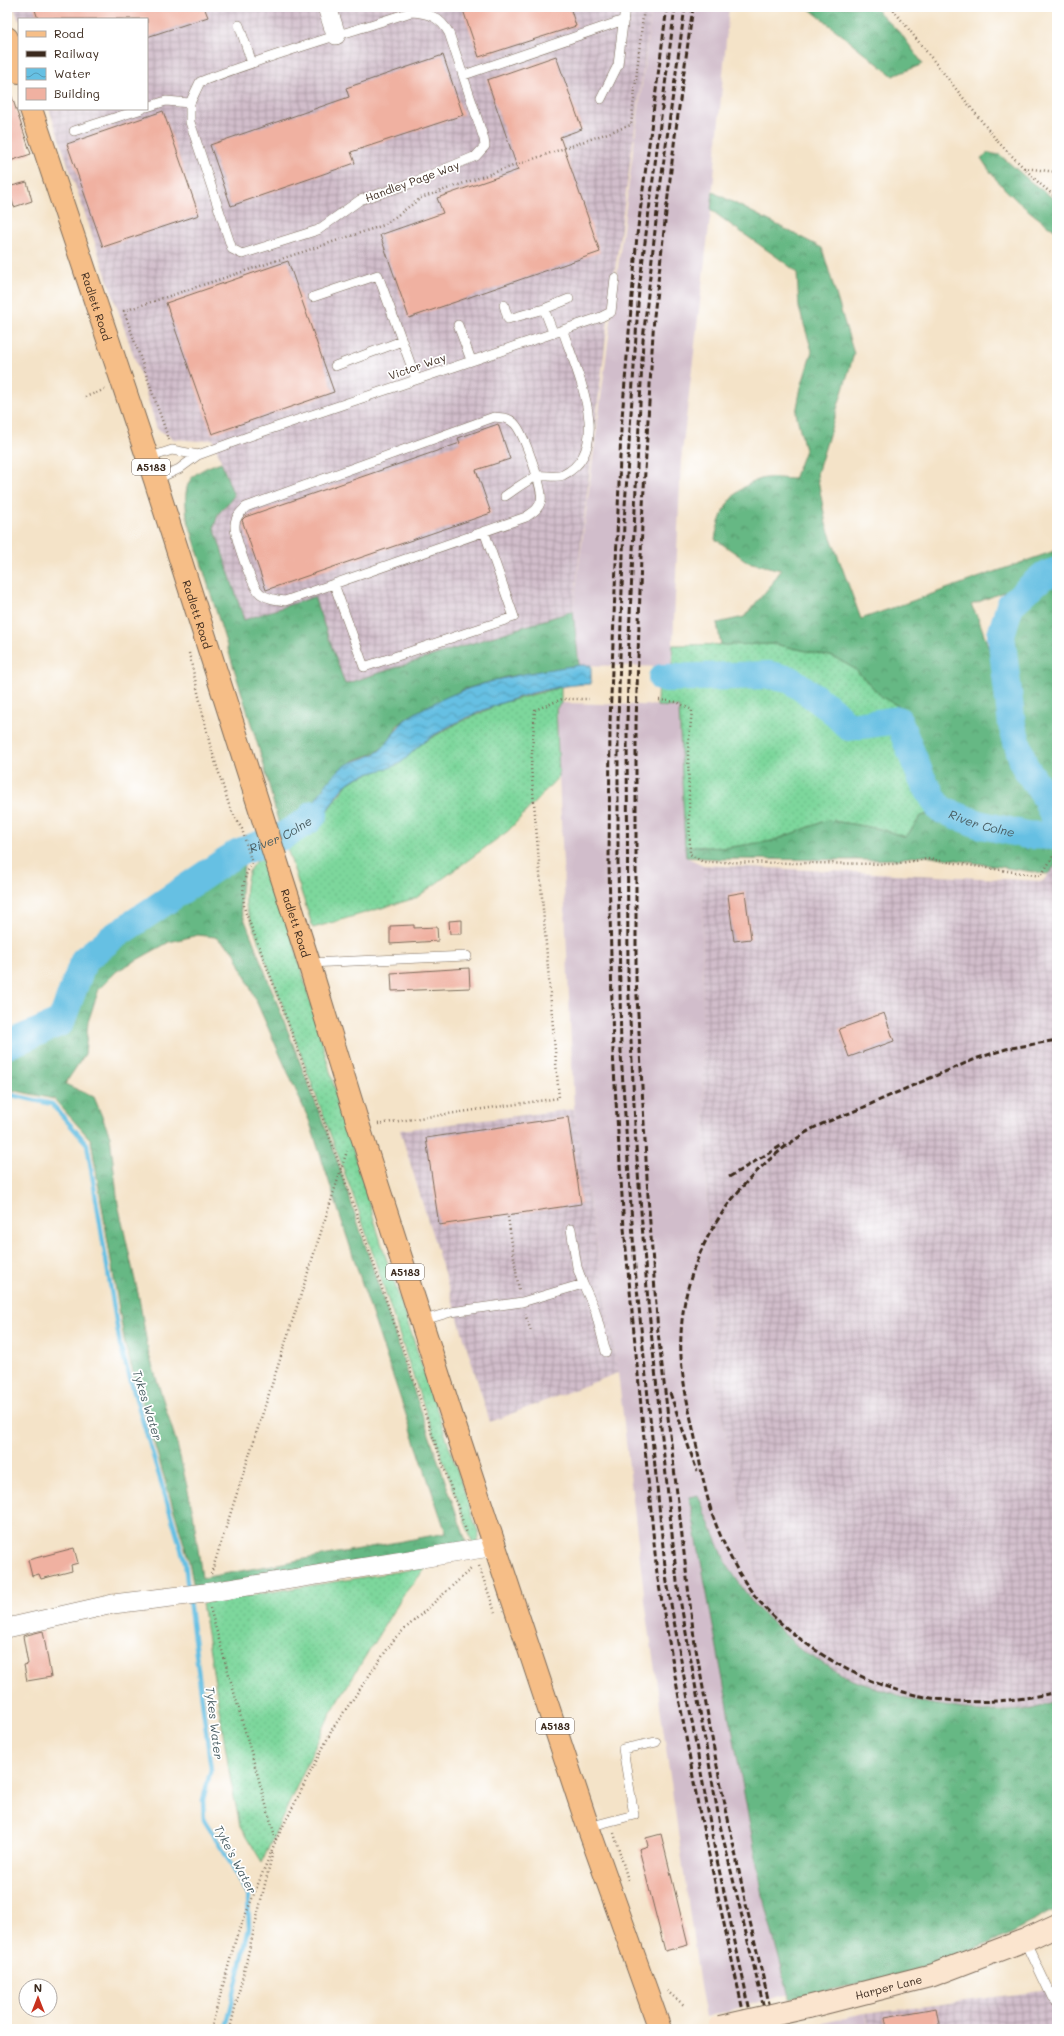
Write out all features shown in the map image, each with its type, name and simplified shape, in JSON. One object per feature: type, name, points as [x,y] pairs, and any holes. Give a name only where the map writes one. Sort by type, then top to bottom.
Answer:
[{"type":"main road","points":[[7,38],[18,69]]},
{"type":"main road","name":"Radlett Road","points":[[31,110],[148,458],[309,963],[358,1124]]},
{"type":"main road","name":"A5183","points":[[358,1124],[421,1321],[588,1827],[660,2029]]},
{"type":"main road","name":"Harper Lane","points":[[716,2028],[808,2007],[933,1975],[1025,1940],[1057,1924]]},
{"type":"street","points":[[327,7],[336,36]]},
{"type":"street","points":[[7,1628],[113,1604],[188,1595],[496,1546]]},
{"type":"lane","points":[[601,99],[618,65],[625,7]]},
{"type":"lane","name":"Handley Page Way","points":[[411,12],[424,13],[436,17],[444,23],[449,33],[464,75],[485,146],[482,152],[476,156],[449,168],[360,200],[318,230],[242,254],[232,249],[227,239],[196,146],[190,122],[190,103],[200,82],[252,63],[336,36],[411,12]]},
{"type":"lane","points":[[464,75],[624,20]]},
{"type":"lane","points":[[239,25],[252,63]]},
{"type":"lane","points":[[148,107],[166,101],[190,103]]},
{"type":"lane","points":[[74,131],[139,110]]},
{"type":"lane","points":[[313,297],[378,275],[416,379]]},
{"type":"lane","name":"Victor Way","points":[[155,480],[179,469],[198,455],[553,332],[563,331],[611,312],[615,278]]},
{"type":"lane","points":[[504,305],[508,319],[544,309],[569,299]]},
{"type":"lane","points":[[544,309],[553,332]]},
{"type":"lane","points":[[458,325],[471,360]]},
{"type":"lane","points":[[505,496],[537,476],[561,476],[575,467],[585,456],[589,444],[590,429],[588,413],[563,331]]},
{"type":"lane","points":[[335,366],[402,341]]},
{"type":"lane","points":[[494,417],[507,418],[515,424],[537,476],[542,490],[541,501],[537,510],[526,517],[284,601],[268,598],[260,594],[254,586],[236,535],[235,524],[239,513],[246,507],[494,417]]},
{"type":"lane","points":[[148,458],[172,450],[198,455]]},
{"type":"lane","points":[[334,584],[364,667],[514,617],[484,532]]},
{"type":"lane","points":[[309,963],[467,956]]},
{"type":"lane","points":[[570,1229],[578,1267],[583,1284],[594,1310],[606,1352]]},
{"type":"lane","points":[[421,1321],[451,1312],[522,1302],[583,1284]]},
{"type":"lane","points":[[588,1827],[634,1815],[623,1749],[656,1742]]},
{"type":"lane","points":[[1025,1940],[1052,1997],[1057,2002]]},
{"type":"path","points":[[172,450],[124,311],[384,225],[421,198],[631,125],[644,7]]},
{"type":"path","points":[[891,7],[999,143],[1057,198]]},
{"type":"path","points":[[1024,168],[1057,172]]},
{"type":"path","points":[[107,389],[109,396]]},
{"type":"path","points":[[188,651],[210,744],[230,808],[242,829],[252,864],[249,867],[244,887],[243,900],[245,911],[322,1113],[413,1383],[473,1549]]},
{"type":"path","points":[[358,1124],[559,1098],[531,767],[535,710],[562,699],[589,699]]},
{"type":"path","points":[[659,700],[677,702],[692,710],[688,749],[690,854],[703,862],[893,864],[928,859],[1041,876],[1057,850]]},
{"type":"path","points":[[508,1217],[522,1302],[531,1331]]},
{"type":"path","points":[[230,2029],[276,1840],[333,1728],[396,1638],[496,1546]]},
{"type":"shaded area","points":[[14,7],[652,7],[608,321],[573,611],[345,684],[314,597],[244,620],[214,527],[218,515],[234,496],[213,439],[199,441],[174,439],[157,429],[142,380],[49,110],[148,110],[148,18],[18,18]]},
{"type":"shaded area","points":[[652,7],[729,7],[711,210],[681,461],[672,667],[579,665],[573,611]]},
{"type":"shaded area","points":[[561,703],[679,706],[686,857],[703,865],[702,1040],[712,1369],[773,1663],[846,1978],[706,2017],[700,1986],[645,1601],[618,1373],[574,1109],[556,709]]},
{"type":"shaded area","points":[[1057,863],[1057,1895],[773,1663],[712,1369],[702,1040],[703,865],[1043,881]]},
{"type":"shaded area","points":[[574,1109],[618,1373],[490,1422],[400,1130]]},
{"type":"shaded area","points":[[1054,1985],[1057,1988],[1057,2029],[870,2029],[865,2014],[1041,1991]]},
{"type":"shaded area","points":[[865,2014],[869,2029],[794,2029]]},
{"type":"green space","points":[[807,7],[874,7],[902,35],[923,64],[893,76]]},
{"type":"green space","points":[[988,153],[1000,155],[1031,182],[1057,201],[1057,232],[1005,190],[981,158]]},
{"type":"green space","points":[[713,192],[822,248],[854,354],[817,474],[826,524],[861,619],[1057,550],[1057,567],[1039,573],[1008,590],[971,605],[979,620],[989,649],[1006,753],[1028,778],[1040,806],[1043,822],[1034,830],[995,821],[947,805],[926,761],[909,712],[882,697],[855,669],[834,657],[774,644],[721,645],[717,623],[744,617],[771,585],[781,570],[748,562],[715,539],[720,519],[729,502],[735,495],[742,488],[751,483],[765,478],[794,479],[805,450],[796,413],[801,387],[812,351],[799,308],[797,272],[711,210]]},
{"type":"green space","points":[[221,462],[234,496],[218,514],[214,527],[244,620],[314,597],[345,684],[573,611],[579,665],[506,677],[465,689],[428,706],[408,717],[397,726],[389,742],[377,752],[355,760],[331,779],[314,804],[303,814],[291,822],[279,825],[263,762],[187,517],[186,495],[187,487],[190,481],[194,475]]},
{"type":"green space","points":[[1057,575],[1057,814],[1047,791],[1028,763],[1015,722],[1005,636],[1014,608],[1045,579]]},
{"type":"green space","points":[[774,644],[834,657],[855,669],[882,697],[909,712],[926,761],[947,805],[940,812],[921,816],[906,837],[880,829],[828,820],[772,841],[725,848],[685,846],[679,707],[657,706],[658,667],[672,667],[673,645]]},
{"type":"green space","points":[[561,687],[561,703],[556,709],[559,776],[508,831],[416,898],[313,928],[285,842],[302,834],[326,812],[348,783],[359,777],[399,763],[424,742],[456,724],[502,703]]},
{"type":"green space","points":[[940,812],[981,827],[1024,837],[1053,840],[1057,831],[1057,863],[1049,873],[1046,874],[924,855],[898,859],[868,860],[721,859],[686,857],[685,846],[725,848],[772,841],[828,820],[880,829],[906,837],[921,816]]},
{"type":"green space","points":[[242,858],[244,866],[241,890],[241,910],[332,1145],[406,1368],[467,1544],[194,1589],[189,1561],[125,1345],[91,1140],[54,1099],[7,1089],[7,1050],[66,1025],[88,960]],"holes":[[[198,935],[215,937],[234,951],[309,1120],[373,1317],[446,1533],[202,1578],[193,1512],[177,1444],[149,1355],[139,1298],[118,1204],[110,1136],[94,1097],[65,1084],[85,1054],[88,1022],[99,989],[117,971],[169,942]]]},
{"type":"green space","points":[[266,859],[297,954],[338,1100],[383,1249],[479,1535],[478,1542],[474,1547],[413,1376],[358,1209],[247,910],[246,884],[250,871],[256,862]]},
{"type":"green space","points":[[698,1495],[727,1565],[754,1605],[803,1652],[852,1680],[915,1701],[980,1712],[1025,1710],[1057,1701],[1057,1909],[988,1944],[911,1972],[790,1999],[765,1906],[689,1497]]},
{"type":"green space","points":[[427,1567],[403,1595],[330,1714],[262,1862],[240,1826],[231,1782],[202,1603]]},
{"type":"water","points":[[579,665],[591,665],[591,684],[571,685],[527,695],[504,702],[460,721],[424,742],[399,764],[366,774],[348,783],[317,822],[307,830],[285,842],[279,825],[301,815],[314,801],[332,777],[344,766],[379,751],[400,725],[409,717],[449,696],[470,688],[513,676]]},
{"type":"building","points":[[34,7],[204,7],[208,17],[148,37],[148,18],[38,18]]},
{"type":"building","points":[[462,7],[570,7],[576,26],[479,57]]},
{"type":"building","points":[[443,55],[463,115],[351,152],[355,163],[231,206],[210,145],[349,97],[346,88]]},
{"type":"building","points":[[556,56],[582,129],[560,137],[600,252],[409,318],[380,235],[443,213],[437,198],[518,170],[487,80]]},
{"type":"building","points":[[9,88],[31,154],[7,162],[7,89]]},
{"type":"building","points":[[163,111],[199,215],[103,247],[67,144]]},
{"type":"building","points":[[27,182],[32,201],[14,207],[8,187]]},
{"type":"building","points":[[288,261],[334,392],[212,434],[166,303]]},
{"type":"building","points":[[498,424],[510,459],[476,470],[491,513],[266,590],[242,520],[245,517],[460,443],[458,438]]},
{"type":"building","points":[[745,892],[751,939],[734,941],[728,895]]},
{"type":"building","points":[[462,920],[462,934],[450,934],[449,921]]},
{"type":"building","points":[[414,925],[414,928],[437,927],[438,941],[390,944],[390,926]]},
{"type":"building","points":[[469,968],[470,988],[392,991],[391,973]]},
{"type":"building","points":[[884,1013],[894,1041],[849,1057],[839,1029]]},
{"type":"building","points":[[568,1117],[581,1204],[439,1225],[426,1138]]},
{"type":"building","points":[[74,1548],[78,1563],[71,1565],[72,1571],[41,1579],[39,1574],[32,1576],[28,1560]]},
{"type":"building","points":[[43,1631],[51,1677],[27,1681],[24,1665],[28,1664],[23,1636]]},
{"type":"building","points":[[661,1834],[688,1945],[665,1951],[639,1849],[648,1846],[646,1838]]},
{"type":"building","points":[[936,2008],[940,2029],[887,2029],[885,2017]]},
{"type":"waterway","name":"River Colne","points":[[662,678],[770,675],[791,680],[831,709],[849,727],[898,720],[922,779],[940,809],[978,824],[1027,835],[1051,836],[1056,823],[1046,798],[1024,765],[1012,725],[1001,635],[1010,605],[1043,576],[1057,571]]},
{"type":"waterway","name":"River Colne","points":[[7,1045],[61,1022],[84,960],[113,937],[237,853],[283,836],[309,820],[314,814]]},
{"type":"waterway","name":"Tykes Water","points":[[7,1094],[52,1104],[87,1144],[120,1345],[185,1562],[188,1590]]},
{"type":"waterway","name":"Tyke's Water","points":[[189,1600],[211,1769],[203,1800],[204,1820],[224,1851],[248,1897],[249,1928],[226,2029]]},
{"type":"railway","points":[[667,7],[637,235],[621,430],[610,723],[609,863],[613,1053],[624,1228],[657,1574],[698,1805],[747,2029]]},
{"type":"railway","points":[[675,7],[639,289],[624,522],[618,723],[618,863],[621,1054],[635,1268],[666,1576],[715,1851],[754,2029]]},
{"type":"railway","points":[[685,7],[658,203],[643,340],[629,636],[627,723],[628,977],[636,1146],[648,1302],[677,1582],[720,1825],[769,2029]]},
{"type":"railway","points":[[693,7],[675,136],[654,316],[642,523],[636,724],[636,978],[648,1196],[658,1332],[694,1638],[717,1766],[745,1900],[775,2029]]},
{"type":"railway","points":[[711,1510],[702,1475],[685,1387],[681,1361],[681,1335],[684,1304],[692,1274],[703,1246],[718,1219],[736,1194],[757,1171],[780,1151],[805,1133],[819,1126],[978,1058],[1006,1049],[1057,1040]]},
{"type":"railway","points":[[729,1177],[784,1144]]},
{"type":"railway","points":[[670,1393],[697,1471]]},
{"type":"railway","points":[[709,1506],[721,1537],[741,1576],[753,1594],[775,1618],[807,1644],[836,1663],[866,1678],[896,1690],[926,1697],[958,1701],[990,1701],[1023,1698],[1057,1692]]}]
